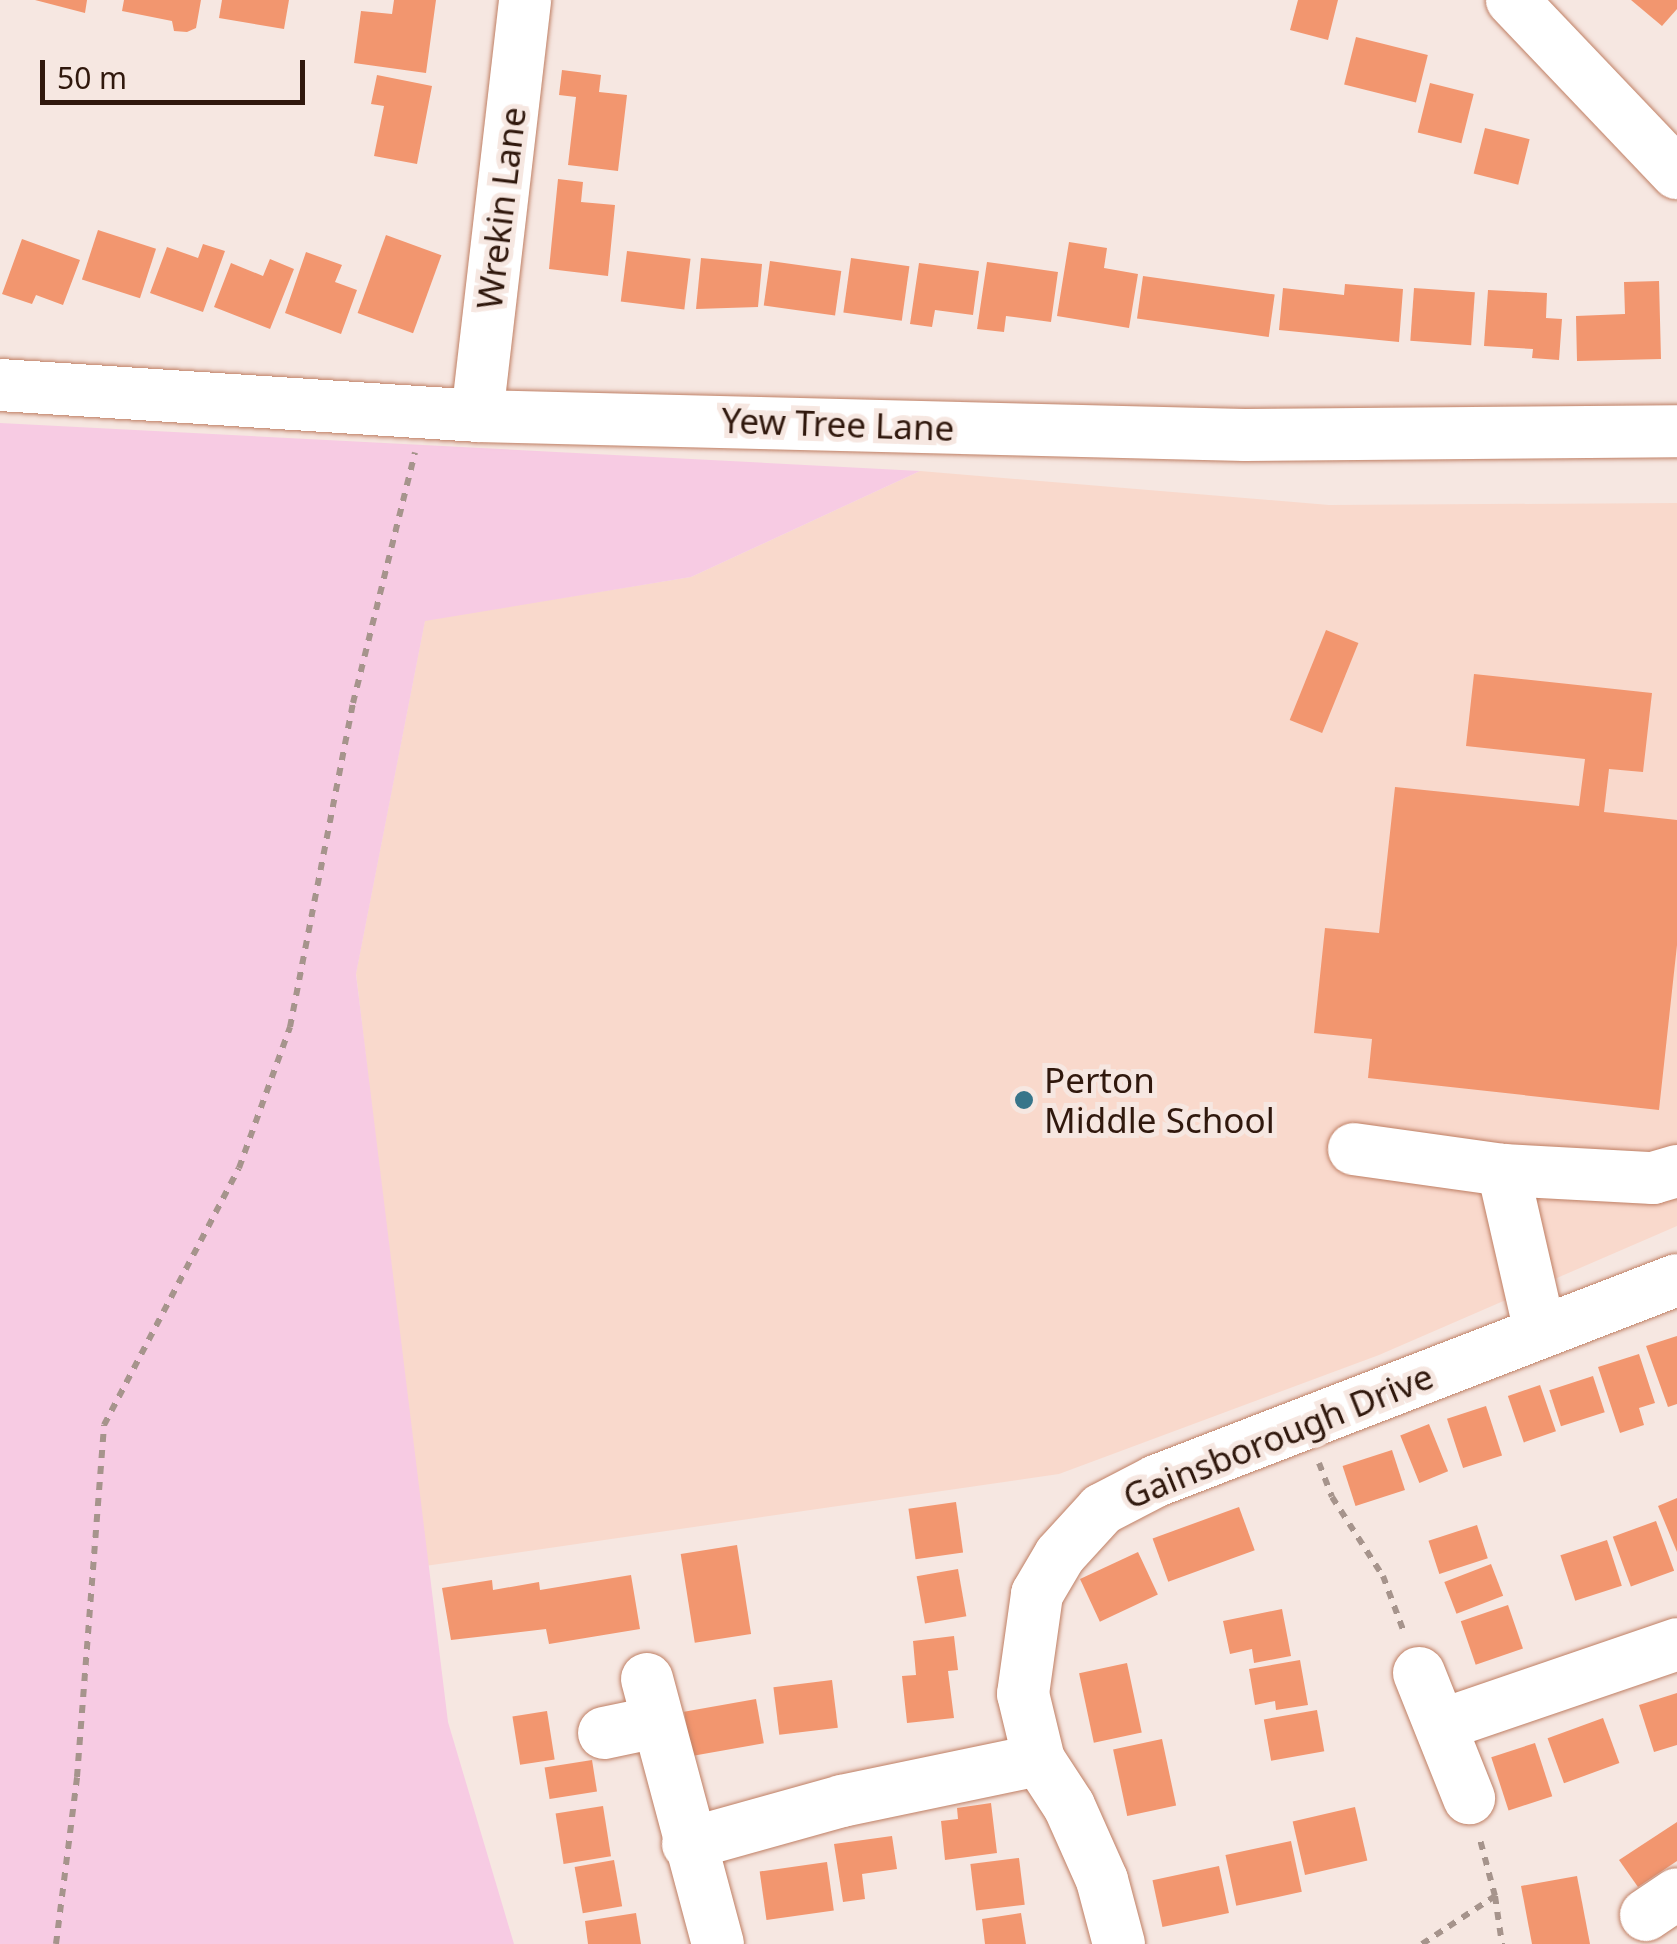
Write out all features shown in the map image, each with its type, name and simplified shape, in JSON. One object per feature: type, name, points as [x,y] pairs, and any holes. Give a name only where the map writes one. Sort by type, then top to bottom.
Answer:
[{"type":"street","name":"Wrekin Lane","points":[[477,416],[525,0]]},
{"type":"street","points":[[1512,0],[1677,173]]},
{"type":"street","name":"Yew Tree Lane","points":[[0,385],[477,416],[1245,435],[1677,431]]},
{"type":"street","points":[[1354,1149],[1503,1170],[1652,1178],[1677,1171]]},
{"type":"street","points":[[1503,1170],[1540,1331]]},
{"type":"street","name":"Gainsborough Drive","points":[[1119,1944],[1102,1880],[1069,1806],[1040,1760],[1023,1694],[1026,1648],[1037,1594],[1060,1555],[1102,1509],[1304,1423],[1677,1280]]},
{"type":"street","points":[[1444,1724],[1677,1644]]},
{"type":"street","points":[[1419,1673],[1444,1724],[1469,1798]]},
{"type":"street","points":[[604,1733],[652,1701],[718,1944]]},
{"type":"street","points":[[688,1844],[842,1801],[1040,1760]]},
{"type":"path","points":[[56,1944],[77,1777],[104,1425],[239,1168],[290,1027],[353,703],[420,412]]},
{"type":"path","points":[[1304,1423],[1332,1497],[1383,1576],[1419,1673]]},
{"type":"path","points":[[1469,1798],[1502,1944]]},
{"type":"path","points":[[1422,1944],[1494,1896]]},
{"type":"shaded area","points":[[0,423],[920,471],[691,577],[425,621],[356,974],[448,1722],[514,1944],[0,1944]]},
{"type":"shaded area","name":"Perton Middle School","points":[[920,471],[1329,505],[1677,503],[1677,1226],[1379,1355],[1059,1474],[425,1566],[356,973],[425,620],[691,577]]},
{"type":"building","points":[[35,0],[87,0],[85,13]]},
{"type":"building","points":[[124,0],[201,0],[196,28],[174,31],[172,21],[122,11]]},
{"type":"building","points":[[222,0],[289,0],[284,29],[219,18]]},
{"type":"building","points":[[394,0],[436,0],[426,73],[354,63],[361,11],[392,14]]},
{"type":"building","points":[[1298,0],[1338,0],[1328,40],[1290,30]]},
{"type":"building","points":[[1631,0],[1677,0],[1677,9],[1662,26]]},
{"type":"building","points":[[1356,37],[1428,55],[1416,102],[1344,85]]},
{"type":"building","points":[[562,70],[601,75],[599,92],[627,95],[618,171],[568,165],[576,97],[559,95]]},
{"type":"building","points":[[377,75],[432,86],[417,164],[374,156],[384,106],[371,104]]},
{"type":"building","points":[[1430,83],[1474,94],[1461,143],[1418,132]]},
{"type":"building","points":[[1485,128],[1530,139],[1518,185],[1474,174]]},
{"type":"building","points":[[558,179],[583,182],[581,202],[615,205],[608,276],[549,269]]},
{"type":"building","points":[[98,230],[156,249],[140,298],[82,279]]},
{"type":"building","points":[[386,235],[441,255],[413,333],[358,313]]},
{"type":"building","points":[[22,239],[80,260],[63,305],[36,295],[32,304],[2,294]]},
{"type":"building","points":[[1069,242],[1107,248],[1104,268],[1138,274],[1129,328],[1057,316]]},
{"type":"building","points":[[203,244],[225,251],[203,312],[150,293],[167,247],[198,258]]},
{"type":"building","points":[[627,251],[691,259],[684,309],[621,302]]},
{"type":"building","points":[[306,252],[342,265],[335,282],[357,290],[341,334],[285,313]]},
{"type":"building","points":[[701,258],[762,264],[758,307],[696,309]]},
{"type":"building","points":[[851,258],[909,266],[902,321],[843,312]]},
{"type":"building","points":[[270,259],[294,269],[270,329],[214,307],[231,263],[263,276]]},
{"type":"building","points":[[770,261],[841,271],[835,316],[764,306]]},
{"type":"building","points":[[987,262],[1058,272],[1051,322],[1006,316],[1004,332],[977,329]]},
{"type":"building","points":[[919,263],[979,271],[973,315],[935,310],[932,327],[910,324]]},
{"type":"building","points":[[1143,276],[1275,295],[1269,337],[1137,319]]},
{"type":"building","points":[[1659,281],[1661,359],[1577,361],[1576,316],[1625,314],[1624,282]]},
{"type":"building","points":[[1345,284],[1403,289],[1399,342],[1279,330],[1283,288],[1344,295]]},
{"type":"building","points":[[1414,288],[1475,292],[1471,345],[1410,341]]},
{"type":"building","points":[[1488,290],[1547,293],[1546,318],[1562,319],[1559,360],[1532,358],[1533,349],[1484,346]]},
{"type":"building","points":[[1326,630],[1358,643],[1322,733],[1290,720]]},
{"type":"building","points":[[1474,674],[1652,693],[1643,772],[1609,769],[1604,812],[1677,820],[1677,945],[1659,1110],[1368,1078],[1372,1039],[1314,1033],[1325,928],[1379,933],[1395,787],[1579,806],[1585,759],[1466,746]]},
{"type":"building","points":[[1677,1336],[1677,1404],[1668,1407],[1646,1346]]},
{"type":"building","points":[[1639,1354],[1655,1403],[1639,1408],[1644,1425],[1620,1433],[1598,1367]]},
{"type":"building","points":[[1593,1376],[1605,1412],[1561,1426],[1549,1390]]},
{"type":"building","points":[[1540,1385],[1556,1431],[1524,1442],[1508,1396]]},
{"type":"building","points":[[1486,1406],[1502,1455],[1463,1468],[1447,1419]]},
{"type":"building","points":[[1429,1424],[1448,1471],[1419,1483],[1400,1436]]},
{"type":"building","points":[[1392,1450],[1405,1490],[1356,1506],[1343,1466]]},
{"type":"building","points":[[1677,1498],[1677,1552],[1658,1506]]},
{"type":"building","points":[[956,1502],[963,1553],[916,1559],[908,1509]]},
{"type":"building","points":[[1239,1507],[1255,1550],[1168,1582],[1153,1538]]},
{"type":"building","points":[[1656,1521],[1674,1571],[1631,1587],[1613,1537]]},
{"type":"building","points":[[1477,1525],[1488,1558],[1439,1574],[1428,1541]]},
{"type":"building","points":[[1607,1540],[1622,1586],[1575,1601],[1560,1555]]},
{"type":"building","points":[[737,1545],[751,1634],[695,1643],[681,1554]]},
{"type":"building","points":[[1138,1552],[1158,1595],[1100,1622],[1080,1579]]},
{"type":"building","points":[[1491,1564],[1503,1596],[1457,1614],[1444,1582]]},
{"type":"building","points":[[958,1569],[966,1616],[925,1624],[917,1576]]},
{"type":"building","points":[[631,1575],[640,1629],[549,1644],[546,1629],[451,1640],[442,1588],[492,1580],[493,1590],[539,1582],[540,1590]]},
{"type":"building","points":[[1508,1605],[1523,1648],[1476,1665],[1461,1621]]},
{"type":"building","points":[[1282,1609],[1291,1656],[1254,1663],[1252,1649],[1230,1654],[1223,1621]]},
{"type":"building","points":[[954,1636],[958,1670],[948,1671],[954,1718],[907,1723],[902,1676],[916,1675],[913,1641]]},
{"type":"building","points":[[1300,1660],[1308,1705],[1276,1710],[1275,1701],[1255,1705],[1249,1669]]},
{"type":"building","points":[[1127,1663],[1142,1732],[1094,1743],[1079,1673]]},
{"type":"building","points":[[832,1680],[838,1728],[779,1735],[773,1687]]},
{"type":"building","points":[[1677,1693],[1677,1745],[1654,1752],[1639,1705]]},
{"type":"building","points":[[756,1699],[764,1743],[692,1756],[684,1712]]},
{"type":"building","points":[[1317,1710],[1324,1751],[1271,1761],[1264,1719]]},
{"type":"building","points":[[547,1711],[555,1759],[520,1765],[512,1716]]},
{"type":"building","points":[[1603,1718],[1619,1763],[1564,1783],[1548,1738]]},
{"type":"building","points":[[1162,1739],[1176,1806],[1127,1816],[1113,1749]]},
{"type":"building","points":[[1535,1743],[1552,1796],[1509,1810],[1491,1757]]},
{"type":"building","points":[[592,1760],[597,1792],[550,1799],[545,1768]]},
{"type":"building","points":[[991,1803],[997,1853],[945,1860],[941,1821],[958,1819],[957,1808]]},
{"type":"building","points":[[603,1806],[611,1856],[564,1864],[556,1814]]},
{"type":"building","points":[[1355,1807],[1367,1861],[1305,1875],[1293,1821]]},
{"type":"building","points":[[1677,1822],[1677,1861],[1638,1887],[1619,1860]]},
{"type":"building","points":[[892,1836],[897,1869],[862,1874],[865,1899],[843,1902],[834,1844]]},
{"type":"building","points":[[1291,1841],[1302,1892],[1236,1906],[1225,1855]]},
{"type":"building","points":[[1019,1858],[1025,1905],[976,1911],[970,1864]]},
{"type":"building","points":[[614,1860],[622,1906],[583,1913],[575,1867]]},
{"type":"building","points":[[827,1862],[834,1911],[766,1920],[760,1871]]},
{"type":"building","points":[[1219,1866],[1229,1913],[1162,1927],[1152,1880]]},
{"type":"building","points":[[1577,1876],[1590,1944],[1532,1944],[1521,1886]]},
{"type":"building","points":[[636,1913],[641,1944],[588,1944],[585,1921]]},
{"type":"building","points":[[1021,1913],[1026,1944],[985,1944],[982,1919]]},
{"type":"place","name":"Perton Middle School","points":[[1024,1100]]}]
